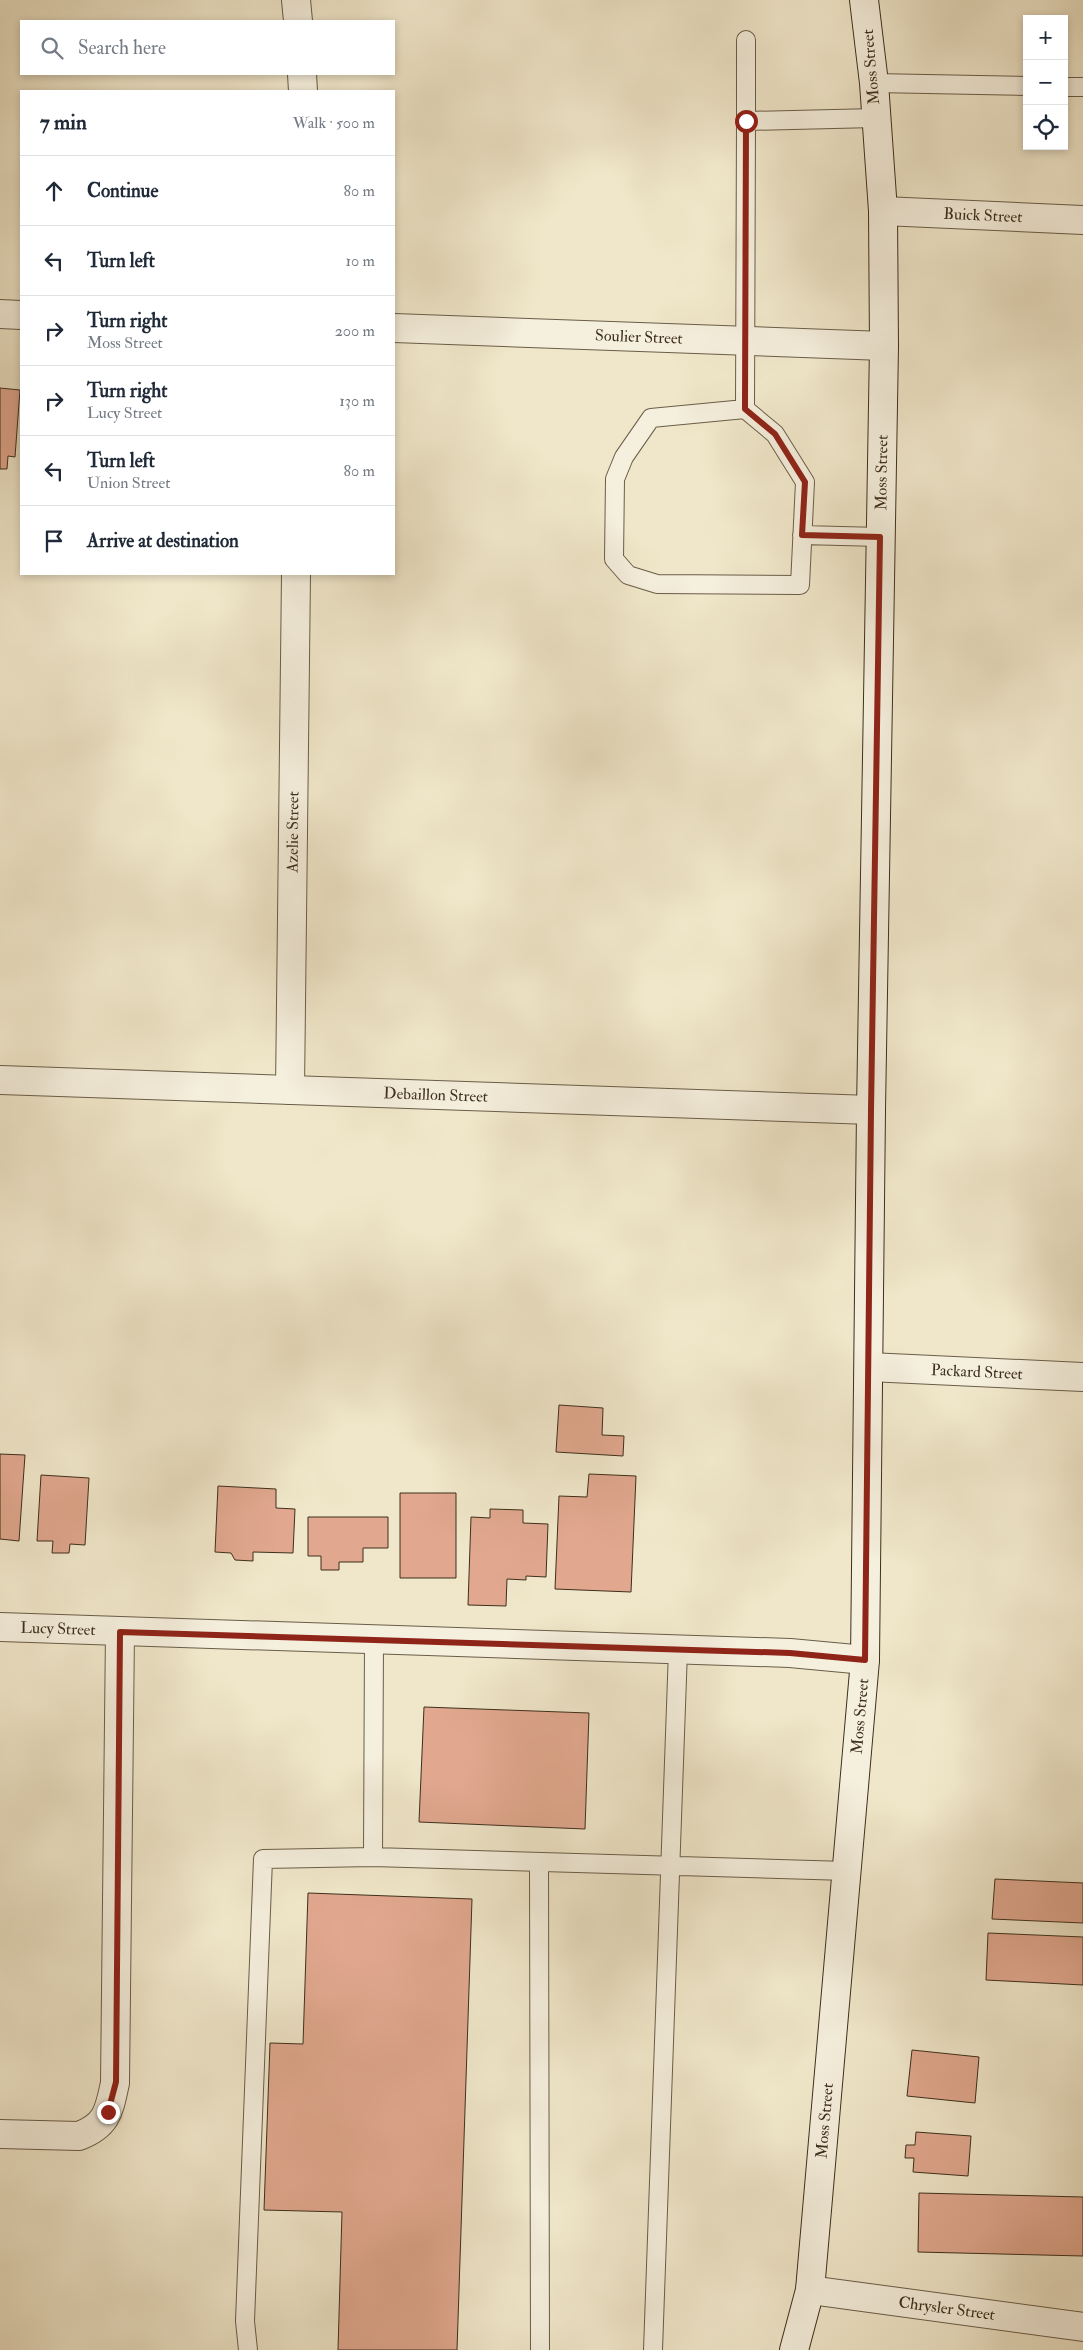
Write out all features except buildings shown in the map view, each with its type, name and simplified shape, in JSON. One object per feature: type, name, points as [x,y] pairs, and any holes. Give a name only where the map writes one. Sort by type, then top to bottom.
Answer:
[{"type":"street","points":[[296,0],[298,20]]},
{"type":"street","name":"Moss Street","points":[[794,2350],[810,2290],[865,1660],[871,1110],[884,346],[883,211],[874,83],[864,0]]},
{"type":"street","points":[[302,75],[303,90]]},
{"type":"street","name":"Buick Street","points":[[883,211],[1083,220]]},
{"type":"street","points":[[0,314],[20,315]]},
{"type":"street","name":"Soulier Street","points":[[395,328],[884,346]]},
{"type":"street","name":"Azelie Street","points":[[290,1090],[296,575]]},
{"type":"street","name":"Debaillon Street","points":[[0,1080],[871,1110]]},
{"type":"street","name":"Packard Street","points":[[869,1367],[1083,1376]]},
{"type":"street","name":"Lucy Street","points":[[0,1627],[790,1653],[865,1660]]},
{"type":"street","points":[[0,2134],[79,2136],[100,2125],[108,2112],[116,2082],[120,1632]]},
{"type":"street","name":"Chrysler Street","points":[[810,2290],[1083,2327]]},
{"type":"lane","points":[[745,409],[746,40]]},
{"type":"lane","points":[[874,83],[1023,86]]},
{"type":"lane","points":[[1068,87],[1083,87]]},
{"type":"lane","points":[[746,121],[875,118]]},
{"type":"lane","points":[[745,409],[775,434],[805,482],[800,585],[657,584],[628,575],[614,559],[615,479],[624,457],[651,418],[745,409]]},
{"type":"lane","points":[[802,535],[880,537]]},
{"type":"lane","points":[[373,1857],[374,1640]]},
{"type":"lane","points":[[653,2350],[678,1650]]},
{"type":"lane","points":[[248,2350],[245,2321],[263,1859],[373,1857],[847,1871]]},
{"type":"lane","points":[[539,1862],[540,2350]]},
{"type":"route","points":[[108,2112],[116,2082],[120,1632],[790,1653],[865,1660],[866,1447],[869,1367],[880,537],[802,535],[805,482],[775,434],[745,409],[746,121]]}]
